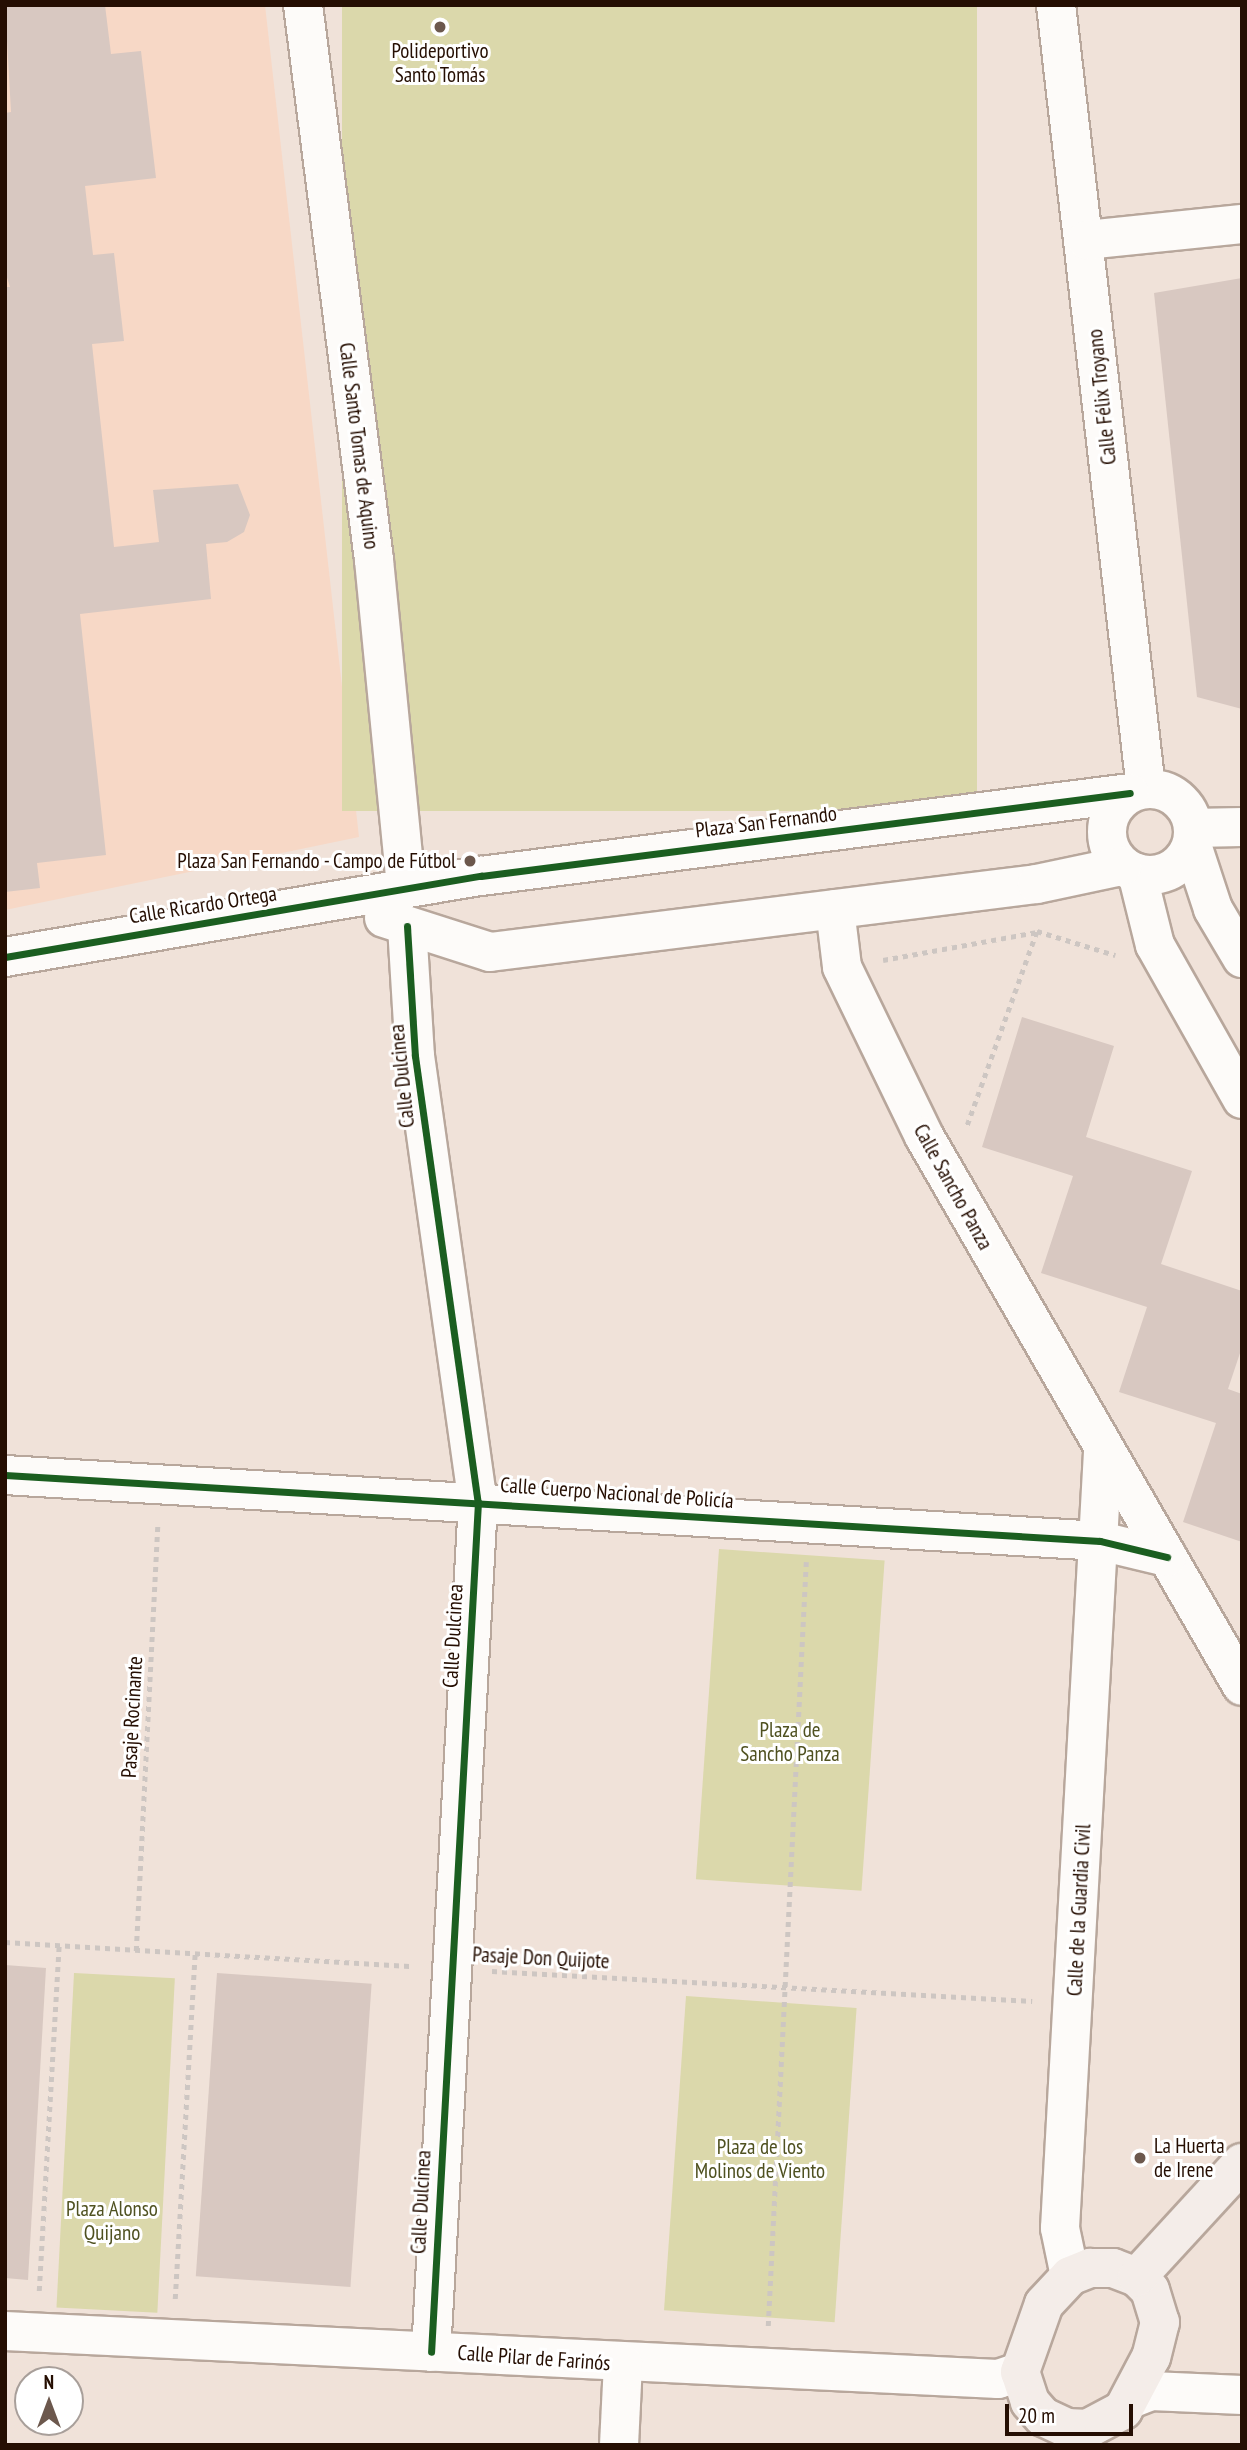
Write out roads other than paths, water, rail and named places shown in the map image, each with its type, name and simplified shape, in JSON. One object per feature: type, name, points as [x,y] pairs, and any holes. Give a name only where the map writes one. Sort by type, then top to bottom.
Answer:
[{"type":"main road","points":[[1138,2277],[1242,2163]]},
{"type":"main road","points":[[1113,2268],[1138,2277],[1150,2290],[1160,2322],[1131,2399],[1107,2422],[1065,2436],[1030,2402],[1020,2372],[1044,2304],[1070,2276],[1113,2268]]},
{"type":"street","name":"Calle Santo Tomas de Aquino","points":[[303,5],[374,560],[406,887]]},
{"type":"street","name":"Calle Félix Troyano","points":[[1056,5],[1087,240],[1138,791]]},
{"type":"street","points":[[1087,240],[1242,224]]},
{"type":"street","name":"Plaza San Fernando","points":[[406,887],[1138,791]]},
{"type":"street","points":[[1242,958],[1213,909],[1193,837],[1178,798],[1138,791],[1116,804],[1106,836],[1130,869],[1155,945],[1242,1098]]},
{"type":"street","points":[[339,902],[490,952],[1037,884],[1130,869],[1170,870],[1193,837],[1242,827]]},
{"type":"street","name":"Calle Ricardo Ortega","points":[[5,957],[339,902],[406,887]]},
{"type":"street","name":"Calle Sancho Panza","points":[[835,909],[842,967],[948,1179],[1103,1452],[1242,1686]]},
{"type":"street","name":"Calle Dulcinea","points":[[407,926],[415,1056],[478,1502],[430,2352]]},
{"type":"street","name":"Calle de la Guardia Civil","points":[[1070,2276],[1060,2228],[1103,1452]]},
{"type":"street","name":"Calle Cuerpo Nacional de Policía","points":[[5,1475],[1100,1541],[1167,1558]]},
{"type":"street","name":"Calle Pilar de Farinós","points":[[21,2331],[173,2336],[623,2364],[765,2370],[998,2379],[1020,2372]]},
{"type":"street","points":[[619,2445],[623,2364]]},
{"type":"street","points":[[1131,2399],[1151,2391],[1242,2395]]},
{"type":"place","name":"Polideportivo Santo Tomás","points":[[440,27]]},
{"type":"place","name":"Plaza San Fernando - Campo de Fútbol","points":[[470,861]]},
{"type":"place","name":"La Huerta de Irene","points":[[1140,2158]]},
{"type":"park label","name":"Plaza de Sancho Panza","points":[[790,1742]]},
{"type":"park label","name":"Plaza de los Molinos de Viento","points":[[760,2159]]},
{"type":"park label","name":"Plaza Alonso Quijano","points":[[112,2221]]}]
